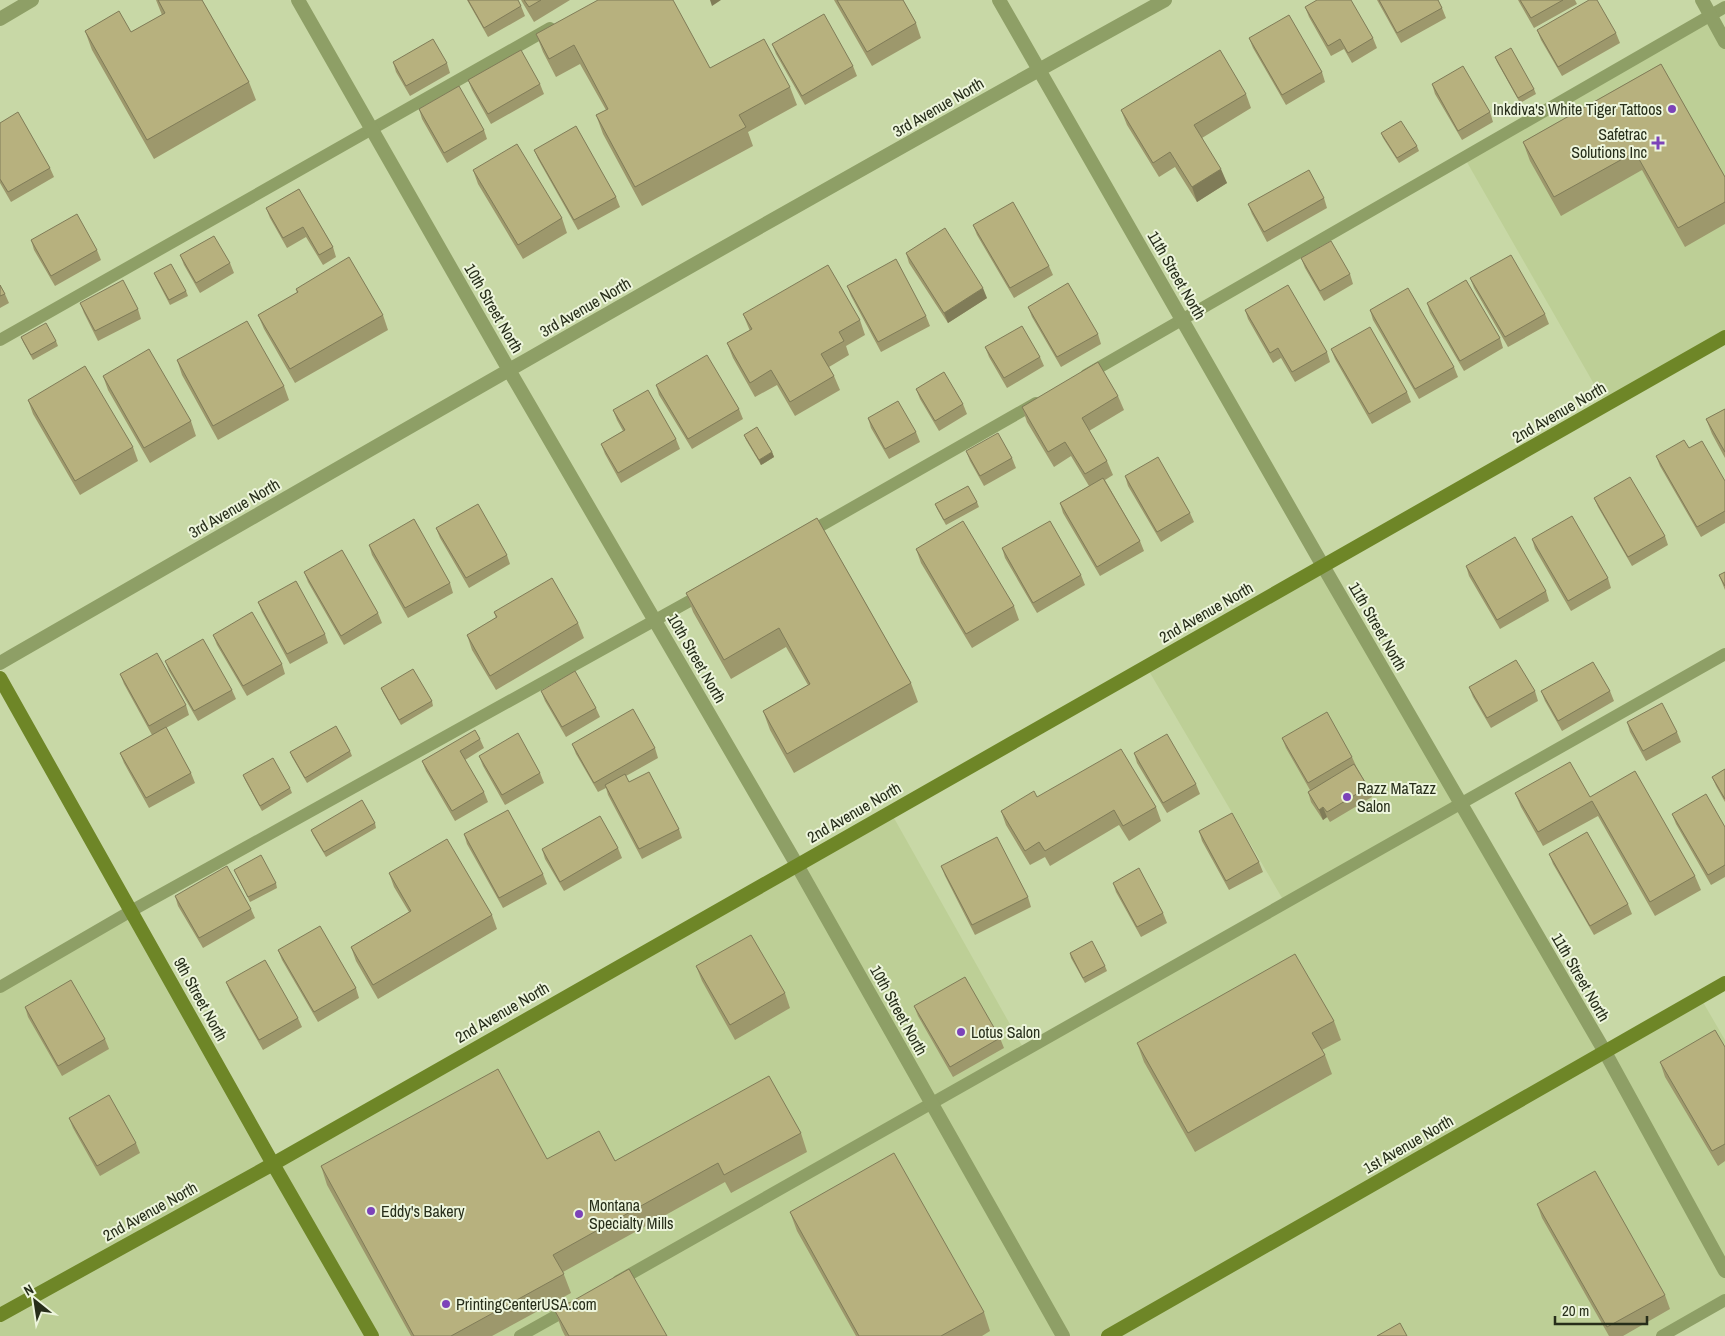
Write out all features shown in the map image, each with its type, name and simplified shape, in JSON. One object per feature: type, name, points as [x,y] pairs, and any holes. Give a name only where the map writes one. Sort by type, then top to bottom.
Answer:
[{"type":"main road","name":"2nd Avenue North","points":[[0,1315],[273,1164],[1725,337]]},
{"type":"main road","name":"9th Street North","points":[[0,678],[273,1164],[372,1336]]},
{"type":"main road","name":"1st Avenue North","points":[[1108,1336],[1725,983]]},
{"type":"street","points":[[0,19],[32,0]]},
{"type":"street","name":"10th Street North","points":[[298,0],[797,865],[1063,1336]]},
{"type":"street","name":"11th Street North","points":[[999,0],[1604,1052],[1725,1271]]},
{"type":"street","name":"3rd Avenue North","points":[[0,663],[510,370],[1165,0]]},
{"type":"street","points":[[1702,0],[1725,42]]},
{"type":"lane","points":[[1078,379],[1725,7]]},
{"type":"lane","points":[[0,340],[565,19]]},
{"type":"lane","points":[[801,537],[1043,399]]},
{"type":"lane","points":[[0,987],[131,911],[715,586]]},
{"type":"lane","points":[[609,1286],[1725,654]]},
{"type":"lane","points":[[520,1336],[583,1300]]},
{"type":"lane","points":[[1662,1336],[1725,1300]]},
{"type":"shaded area","points":[[1710,15],[1725,42],[1725,337],[1606,405],[1464,157]]},
{"type":"shaded area","points":[[1323,566],[1604,1052],[1700,997],[1725,1040],[1725,1300],[1662,1336],[0,1336],[0,987],[131,911],[273,1163],[890,811],[1025,1051],[1285,903],[1146,666]]},
{"type":"building","points":[[158,0],[202,0],[249,82],[147,140],[85,31],[119,11],[131,32],[165,13]]},
{"type":"building","points":[[468,0],[518,0],[521,6],[484,28]]},
{"type":"building","points":[[524,0],[541,0],[529,7]]},
{"type":"building","points":[[598,0],[673,0],[710,68],[764,39],[790,87],[739,115],[746,127],[635,187],[596,115],[608,109],[574,45],[549,59],[536,34]]},
{"type":"building","points":[[837,0],[903,0],[916,23],[867,52]]},
{"type":"building","points":[[1317,0],[1351,0],[1373,38],[1348,53],[1340,39],[1328,46],[1305,7]]},
{"type":"building","points":[[1379,0],[1438,0],[1442,8],[1397,33]]},
{"type":"building","points":[[1520,0],[1563,0],[1531,18]]},
{"type":"building","points":[[1589,0],[1597,0],[1616,33],[1558,67],[1537,30]]},
{"type":"building","points":[[824,14],[853,66],[802,96],[772,44]]},
{"type":"building","points":[[1289,15],[1322,72],[1282,95],[1249,38]]},
{"type":"building","points":[[433,39],[447,63],[406,86],[393,62]]},
{"type":"building","points":[[1511,48],[1534,89],[1518,98],[1495,57]]},
{"type":"building","points":[[521,50],[540,84],[488,114],[468,80]]},
{"type":"building","points":[[1220,50],[1246,94],[1194,125],[1221,169],[1192,187],[1170,152],[1153,163],[1121,110]]},
{"type":"building","points":[[1661,64],[1725,177],[1725,202],[1678,228],[1635,152],[1554,197],[1523,142]]},
{"type":"building","points":[[1463,66],[1490,112],[1458,131],[1432,84]]},
{"type":"building","points":[[459,86],[484,130],[444,153],[419,109]]},
{"type":"building","points":[[18,112],[50,168],[8,192],[0,179],[0,123]]},
{"type":"building","points":[[1401,121],[1417,146],[1397,158],[1381,133]]},
{"type":"building","points":[[576,126],[616,197],[574,220],[534,150]]},
{"type":"building","points":[[517,144],[562,218],[518,245],[473,170]]},
{"type":"building","points":[[1309,170],[1324,198],[1264,232],[1248,204]]},
{"type":"building","points":[[299,189],[333,247],[319,255],[303,227],[283,238],[266,208]]},
{"type":"building","points":[[1013,202],[1049,266],[1010,288],[973,225]]},
{"type":"building","points":[[77,214],[97,250],[51,276],[31,240]]},
{"type":"building","points":[[945,228],[983,288],[944,313],[906,253]]},
{"type":"building","points":[[214,236],[230,263],[196,283],[180,255]]},
{"type":"building","points":[[1331,241],[1350,274],[1320,291],[1301,258]]},
{"type":"building","points":[[1511,255],[1545,314],[1505,337],[1470,278]]},
{"type":"building","points":[[349,257],[383,315],[290,369],[258,315],[298,292],[296,289]]},
{"type":"building","points":[[896,259],[926,316],[878,342],[847,286]]},
{"type":"building","points":[[171,264],[186,291],[169,300],[154,273]]},
{"type":"building","points":[[828,265],[860,320],[839,332],[844,341],[821,354],[834,376],[790,402],[771,370],[750,383],[727,343],[752,329],[743,314]]},
{"type":"building","points":[[123,280],[138,309],[95,331],[80,303]]},
{"type":"building","points":[[1466,280],[1500,338],[1460,361],[1427,303]]},
{"type":"building","points":[[1068,283],[1098,334],[1057,357],[1028,307]]},
{"type":"building","points":[[0,285],[5,294],[0,296]]},
{"type":"building","points":[[1288,285],[1327,352],[1292,372],[1278,348],[1270,353],[1245,310]]},
{"type":"building","points":[[1408,288],[1454,367],[1415,389],[1370,310]]},
{"type":"building","points":[[247,321],[284,386],[213,426],[177,360]]},
{"type":"building","points":[[46,323],[56,341],[31,355],[21,337]]},
{"type":"building","points":[[1022,326],[1040,357],[1004,378],[985,347]]},
{"type":"building","points":[[1370,327],[1407,392],[1369,414],[1331,349]]},
{"type":"building","points":[[149,349],[191,421],[144,448],[103,376]]},
{"type":"building","points":[[707,355],[739,409],[688,439],[656,385]]},
{"type":"building","points":[[1098,362],[1118,396],[1082,418],[1107,461],[1085,474],[1065,442],[1048,452],[1022,407]]},
{"type":"building","points":[[85,366],[133,447],[75,481],[28,400]]},
{"type":"building","points":[[944,372],[963,404],[935,421],[916,389]]},
{"type":"building","points":[[648,390],[676,439],[618,473],[601,444],[625,430],[613,410]]},
{"type":"building","points":[[898,401],[916,432],[885,449],[868,418]]},
{"type":"building","points":[[1725,409],[1725,452],[1706,419]]},
{"type":"building","points":[[757,427],[772,452],[759,460],[744,435]]},
{"type":"building","points":[[998,433],[1012,458],[980,476],[966,451]]},
{"type":"building","points":[[1684,440],[1689,448],[1702,441],[1725,481],[1725,511],[1697,527],[1656,456]]},
{"type":"building","points":[[1158,457],[1190,513],[1157,532],[1125,476]]},
{"type":"building","points":[[1630,477],[1665,536],[1628,557],[1594,498]]},
{"type":"building","points":[[1103,478],[1140,541],[1097,567],[1060,503]]},
{"type":"building","points":[[968,486],[977,502],[944,520],[935,504]]},
{"type":"building","points":[[478,504],[507,555],[466,578],[436,528]]},
{"type":"building","points":[[1572,516],[1608,578],[1568,601],[1532,539]]},
{"type":"building","points":[[817,518],[911,683],[787,754],[763,711],[810,684],[779,628],[724,660],[686,593]]},
{"type":"building","points":[[414,519],[450,583],[405,608],[369,545]]},
{"type":"building","points":[[963,521],[1014,606],[966,634],[916,549]]},
{"type":"building","points":[[1050,521],[1081,575],[1033,603],[1002,548]]},
{"type":"building","points":[[1515,537],[1546,591],[1497,620],[1466,566]]},
{"type":"building","points":[[342,550],[378,613],[341,636],[304,572]]},
{"type":"building","points":[[1725,572],[1725,586],[1719,575]]},
{"type":"building","points":[[552,578],[578,623],[490,676],[467,635],[497,617],[494,612]]},
{"type":"building","points":[[296,581],[325,634],[287,654],[258,602]]},
{"type":"building","points":[[252,612],[282,664],[243,686],[213,635]]},
{"type":"building","points":[[203,639],[232,690],[194,711],[165,661]]},
{"type":"building","points":[[157,653],[186,705],[149,726],[120,674]]},
{"type":"building","points":[[1516,660],[1535,691],[1487,718],[1469,687]]},
{"type":"building","points":[[1593,662],[1610,691],[1558,721],[1541,691]]},
{"type":"building","points":[[413,669],[432,701],[399,720],[381,688]]},
{"type":"building","points":[[575,671],[596,708],[562,727],[541,691]]},
{"type":"building","points":[[1662,703],[1677,732],[1643,751],[1627,722]]},
{"type":"building","points":[[633,709],[655,748],[594,783],[572,744]]},
{"type":"building","points":[[1327,712],[1352,757],[1308,783],[1282,738]]},
{"type":"building","points":[[336,726],[350,751],[305,778],[290,752]]},
{"type":"building","points":[[166,727],[191,773],[146,798],[120,753]]},
{"type":"building","points":[[475,730],[480,739],[460,751],[484,792],[452,811],[422,761]]},
{"type":"building","points":[[518,733],[540,773],[502,795],[479,756]]},
{"type":"building","points":[[1167,734],[1196,784],[1163,803],[1134,753]]},
{"type":"building","points":[[1121,749],[1156,807],[1123,826],[1114,810],[1045,851],[1039,842],[1025,851],[1001,811],[1034,791],[1037,797]]},
{"type":"building","points":[[273,758],[290,788],[260,806],[243,775]]},
{"type":"building","points":[[1570,762],[1590,797],[1635,771],[1695,876],[1650,902],[1592,801],[1538,832],[1515,793]]},
{"type":"building","points":[[1354,764],[1368,787],[1327,812],[1323,807],[1319,810],[1308,792]]},
{"type":"building","points":[[1725,769],[1725,799],[1712,777]]},
{"type":"building","points":[[649,772],[679,829],[639,849],[605,785],[625,774],[629,782]]},
{"type":"building","points":[[1706,794],[1725,827],[1725,865],[1708,875],[1672,814]]},
{"type":"building","points":[[362,800],[375,823],[324,852],[311,830]]},
{"type":"building","points":[[508,810],[543,874],[499,898],[464,834]]},
{"type":"building","points":[[1232,813],[1259,862],[1226,881],[1199,831]]},
{"type":"building","points":[[600,816],[618,848],[560,882],[542,849]]},
{"type":"building","points":[[1587,832],[1628,904],[1590,926],[1549,854]]},
{"type":"building","points":[[997,837],[1028,897],[972,925],[941,866]]},
{"type":"building","points":[[447,839],[492,915],[373,985],[351,947],[411,911],[389,873]]},
{"type":"building","points":[[261,855],[276,883],[248,897],[234,870]]},
{"type":"building","points":[[227,866],[251,909],[199,938],[175,896]]},
{"type":"building","points":[[1139,868],[1163,913],[1137,927],[1113,883]]},
{"type":"building","points":[[320,926],[356,988],[314,1012],[278,950]]},
{"type":"building","points":[[751,935],[785,993],[730,1025],[696,966]]},
{"type":"building","points":[[1092,941],[1105,966],[1083,978],[1070,953]]},
{"type":"building","points":[[1295,954],[1334,1021],[1312,1033],[1325,1055],[1188,1133],[1137,1043]]},
{"type":"building","points":[[265,960],[298,1018],[259,1040],[226,982]]},
{"type":"building","points":[[965,977],[1000,1038],[950,1067],[914,1006]]},
{"type":"building","points":[[71,980],[105,1039],[58,1066],[25,1007]]},
{"type":"building","points":[[1715,1030],[1725,1047],[1725,1144],[1712,1151],[1660,1062]]},
{"type":"building","points":[[498,1069],[547,1159],[599,1131],[615,1161],[769,1076],[801,1133],[724,1175],[718,1163],[553,1255],[564,1274],[451,1336],[414,1336],[321,1166]]},
{"type":"building","points":[[109,1095],[136,1143],[97,1166],[69,1118]]},
{"type":"building","points":[[894,1153],[984,1312],[941,1336],[859,1336],[790,1212]]},
{"type":"building","points":[[1595,1171],[1665,1295],[1607,1327],[1537,1204]]},
{"type":"building","points":[[629,1269],[667,1336],[569,1336],[555,1311]]},
{"type":"building","points":[[1400,1323],[1407,1336],[1377,1336]]},
{"type":"place","name":"Inkdiva's White Tiger Tattoos","points":[[1672,109]]},
{"type":"place","name":"Safetrac Solutions Inc","points":[[1658,143]]},
{"type":"place","name":"Razz MaTazz Salon","points":[[1347,797]]},
{"type":"place","name":"Lotus Salon","points":[[961,1032]]},
{"type":"place","name":"Eddy's Bakery","points":[[371,1211]]},
{"type":"place","name":"Montana Specialty Mills","points":[[579,1214]]},
{"type":"place","name":"PrintingCenterUSA.com","points":[[446,1304]]}]
